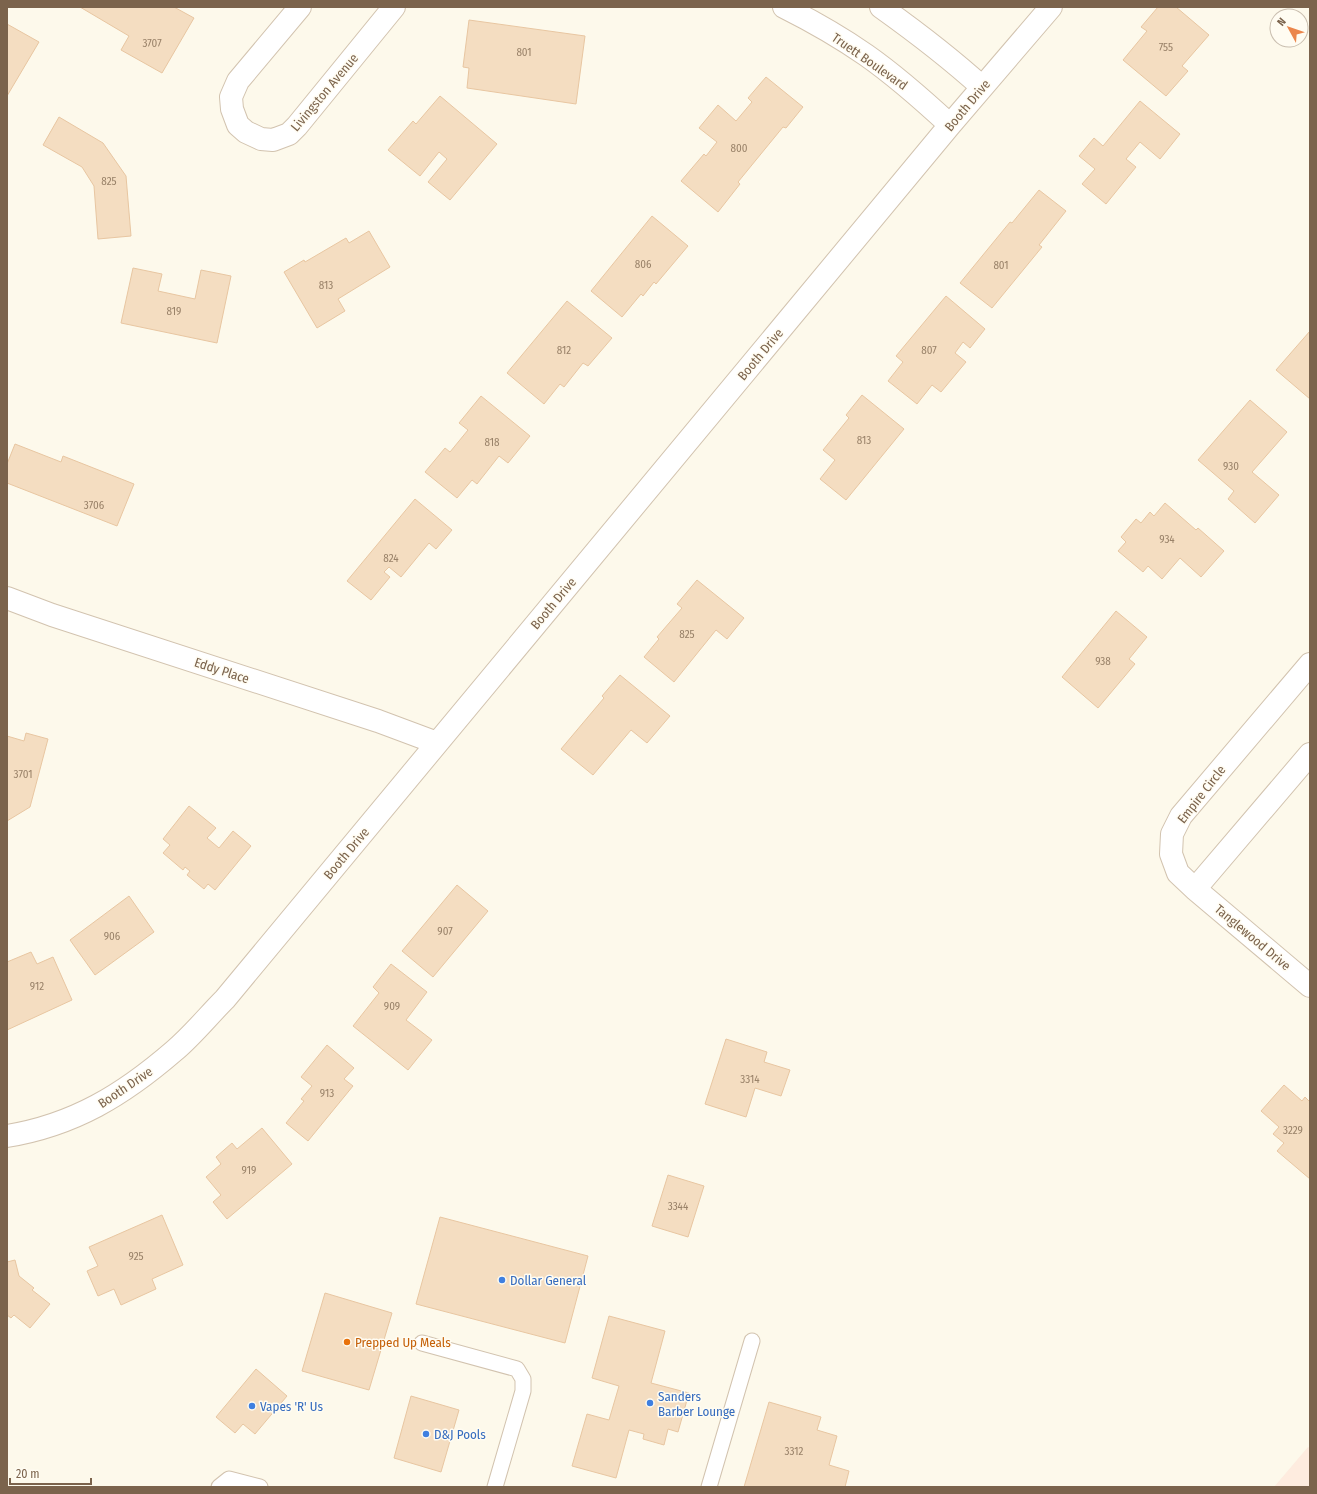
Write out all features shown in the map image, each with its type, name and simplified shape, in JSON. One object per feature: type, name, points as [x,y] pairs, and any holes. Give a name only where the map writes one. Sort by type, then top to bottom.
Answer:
[{"type":"street","name":"Livingston Avenue","points":[[300,7],[238,81],[231,97],[232,109],[238,125],[246,132],[261,139],[273,140],[289,134],[394,7]]},
{"type":"street","name":"Truett Boulevard","points":[[784,7],[810,20],[866,55],[918,95],[950,125]]},
{"type":"street","points":[[881,7],[938,49],[982,87]]},
{"type":"street","name":"Booth Drive","points":[[7,1136],[25,1133],[69,1120],[97,1107],[136,1082],[175,1050],[225,999],[950,125],[1051,7]]},
{"type":"street","name":"Eddy Place","points":[[7,598],[52,615],[378,721],[437,743]]},
{"type":"street","name":"Empire Circle","points":[[1195,889],[1178,873],[1171,854],[1172,834],[1181,816],[1310,664]]},
{"type":"street","points":[[1195,889],[1310,754]]},
{"type":"street","name":"Tanglewood Drive","points":[[1195,889],[1310,986]]},
{"type":"lane","points":[[709,1487],[752,1341]]},
{"type":"lane","points":[[422,1343],[517,1369],[523,1379],[523,1391],[495,1487]]},
{"type":"lane","points":[[219,1487],[229,1479],[260,1487]]},
{"type":"shaded area","points":[[1308,1447],[1310,1448],[1310,1487],[1274,1487]]},
{"type":"building","points":[[80,7],[174,7],[194,18],[162,73],[121,50],[129,36]]},
{"type":"building","points":[[1158,7],[1176,7],[1209,35],[1182,66],[1188,71],[1166,96],[1123,60],[1147,31],[1141,27]]},
{"type":"building","points":[[469,20],[585,36],[576,104],[467,88],[469,68],[463,67]]},
{"type":"building","points":[[7,24],[39,42],[7,96]]},
{"type":"building","points":[[766,77],[803,107],[786,128],[783,127],[738,182],[740,184],[718,212],[681,181],[704,154],[706,156],[717,142],[699,128],[718,105],[736,121],[752,102],[748,98]]},
{"type":"building","points":[[440,96],[497,144],[450,200],[428,182],[447,159],[439,152],[420,176],[388,150],[413,121],[416,124]]},
{"type":"building","points":[[1140,101],[1180,134],[1160,159],[1140,142],[1126,159],[1136,167],[1106,204],[1082,184],[1095,169],[1079,156],[1094,138],[1103,146]]},
{"type":"building","points":[[59,117],[103,143],[126,176],[131,236],[98,239],[94,186],[82,167],[43,145]]},
{"type":"building","points":[[1039,190],[1066,211],[1039,245],[1042,247],[992,308],[960,283],[1010,222],[1012,223]]},
{"type":"building","points":[[652,216],[688,246],[656,284],[654,282],[643,296],[641,294],[622,317],[591,291]]},
{"type":"building","points":[[369,231],[390,267],[338,299],[345,311],[317,328],[284,272],[304,260],[305,262],[346,238],[349,243]]},
{"type":"building","points":[[133,268],[162,274],[158,291],[195,299],[201,270],[231,276],[217,343],[121,323]]},
{"type":"building","points":[[946,296],[985,329],[970,348],[963,342],[955,353],[966,362],[941,392],[932,385],[917,404],[888,381],[903,362],[896,356]]},
{"type":"building","points":[[567,301],[612,338],[588,366],[583,363],[564,387],[560,384],[544,404],[507,373]]},
{"type":"building","points":[[1310,331],[1310,399],[1276,370]]},
{"type":"building","points":[[862,395],[904,429],[846,500],[820,479],[835,460],[823,450],[849,418],[846,415]]},
{"type":"building","points":[[481,396],[530,436],[508,463],[499,456],[477,484],[472,480],[457,498],[425,472],[445,448],[450,452],[468,430],[459,423]]},
{"type":"building","points":[[1250,400],[1287,432],[1252,472],[1279,495],[1255,523],[1228,499],[1234,491],[1198,460]]},
{"type":"building","points":[[15,444],[61,462],[63,456],[134,484],[117,526],[7,483],[7,464]]},
{"type":"building","points":[[415,499],[452,530],[436,549],[429,543],[401,577],[389,567],[384,572],[390,577],[371,600],[347,581]]},
{"type":"building","points":[[1165,503],[1196,530],[1198,528],[1224,551],[1201,577],[1180,558],[1162,579],[1148,566],[1143,572],[1118,551],[1126,542],[1121,537],[1136,519],[1141,523],[1150,512],[1154,516]]},
{"type":"building","points":[[697,580],[744,618],[727,639],[716,630],[674,682],[644,657],[659,639],[657,637],[682,608],[677,604]]},
{"type":"building","points":[[1116,611],[1147,637],[1129,659],[1135,664],[1098,708],[1062,677]]},
{"type":"building","points":[[620,675],[670,716],[647,743],[631,730],[593,775],[561,749],[604,698],[602,696]]},
{"type":"building","points":[[26,733],[48,739],[30,807],[7,821],[7,736],[24,741]]},
{"type":"building","points":[[189,806],[216,828],[207,838],[219,848],[233,831],[251,846],[215,890],[208,884],[204,889],[187,875],[190,871],[185,867],[183,870],[163,853],[170,845],[163,839]]},
{"type":"building","points":[[457,885],[488,911],[433,977],[402,951]]},
{"type":"building","points":[[129,896],[154,932],[95,975],[70,940]]},
{"type":"building","points":[[31,952],[37,964],[53,957],[72,1000],[7,1030],[7,962]]},
{"type":"building","points":[[391,964],[427,992],[406,1020],[432,1040],[408,1070],[353,1026],[379,993],[373,987]]},
{"type":"building","points":[[726,1039],[767,1052],[764,1062],[790,1070],[781,1096],[755,1088],[746,1117],[705,1104]]},
{"type":"building","points":[[327,1045],[354,1068],[344,1079],[353,1086],[308,1141],[286,1123],[304,1101],[301,1099],[312,1086],[301,1077]]},
{"type":"building","points":[[1284,1085],[1302,1101],[1305,1097],[1310,1102],[1310,1179],[1277,1151],[1284,1143],[1273,1134],[1279,1127],[1261,1111]]},
{"type":"building","points":[[262,1128],[292,1164],[227,1219],[213,1202],[221,1195],[206,1177],[221,1164],[216,1157],[232,1143],[237,1149]]},
{"type":"building","points":[[668,1175],[704,1186],[688,1237],[652,1226]]},
{"type":"building","points":[[162,1215],[183,1265],[152,1279],[156,1289],[121,1305],[114,1289],[98,1296],[87,1271],[98,1266],[89,1247]]},
{"type":"building","name":"Dollar General","points":[[440,1217],[588,1256],[565,1343],[416,1304]]},
{"type":"building","points":[[15,1260],[19,1276],[34,1288],[32,1290],[50,1304],[30,1328],[14,1315],[11,1318],[7,1315],[7,1262]]},
{"type":"building","name":"Prepped Up Meals","points":[[325,1293],[392,1313],[369,1390],[302,1371]]},
{"type":"building","name":"Sanders Barber Lounge","points":[[609,1316],[665,1331],[651,1383],[689,1393],[678,1432],[668,1429],[664,1445],[643,1439],[644,1434],[629,1430],[616,1478],[572,1466],[587,1414],[609,1420],[619,1386],[592,1378]]},
{"type":"building","name":"Vapes 'R' Us","points":[[256,1369],[287,1396],[255,1434],[243,1424],[235,1433],[216,1417]]},
{"type":"building","name":"D&J Pools","points":[[411,1396],[459,1410],[441,1472],[394,1458]]},
{"type":"building","points":[[769,1402],[821,1417],[817,1430],[837,1436],[829,1465],[849,1471],[845,1487],[744,1487]]},
{"type":"place","name":"Dollar General","points":[[502,1280]]},
{"type":"place","name":"Prepped Up Meals","points":[[347,1342]]},
{"type":"place","name":"Sanders Barber Lounge","points":[[650,1403]]},
{"type":"place","name":"Vapes 'R' Us","points":[[252,1406]]},
{"type":"place","name":"D&J Pools","points":[[426,1434]]}]
